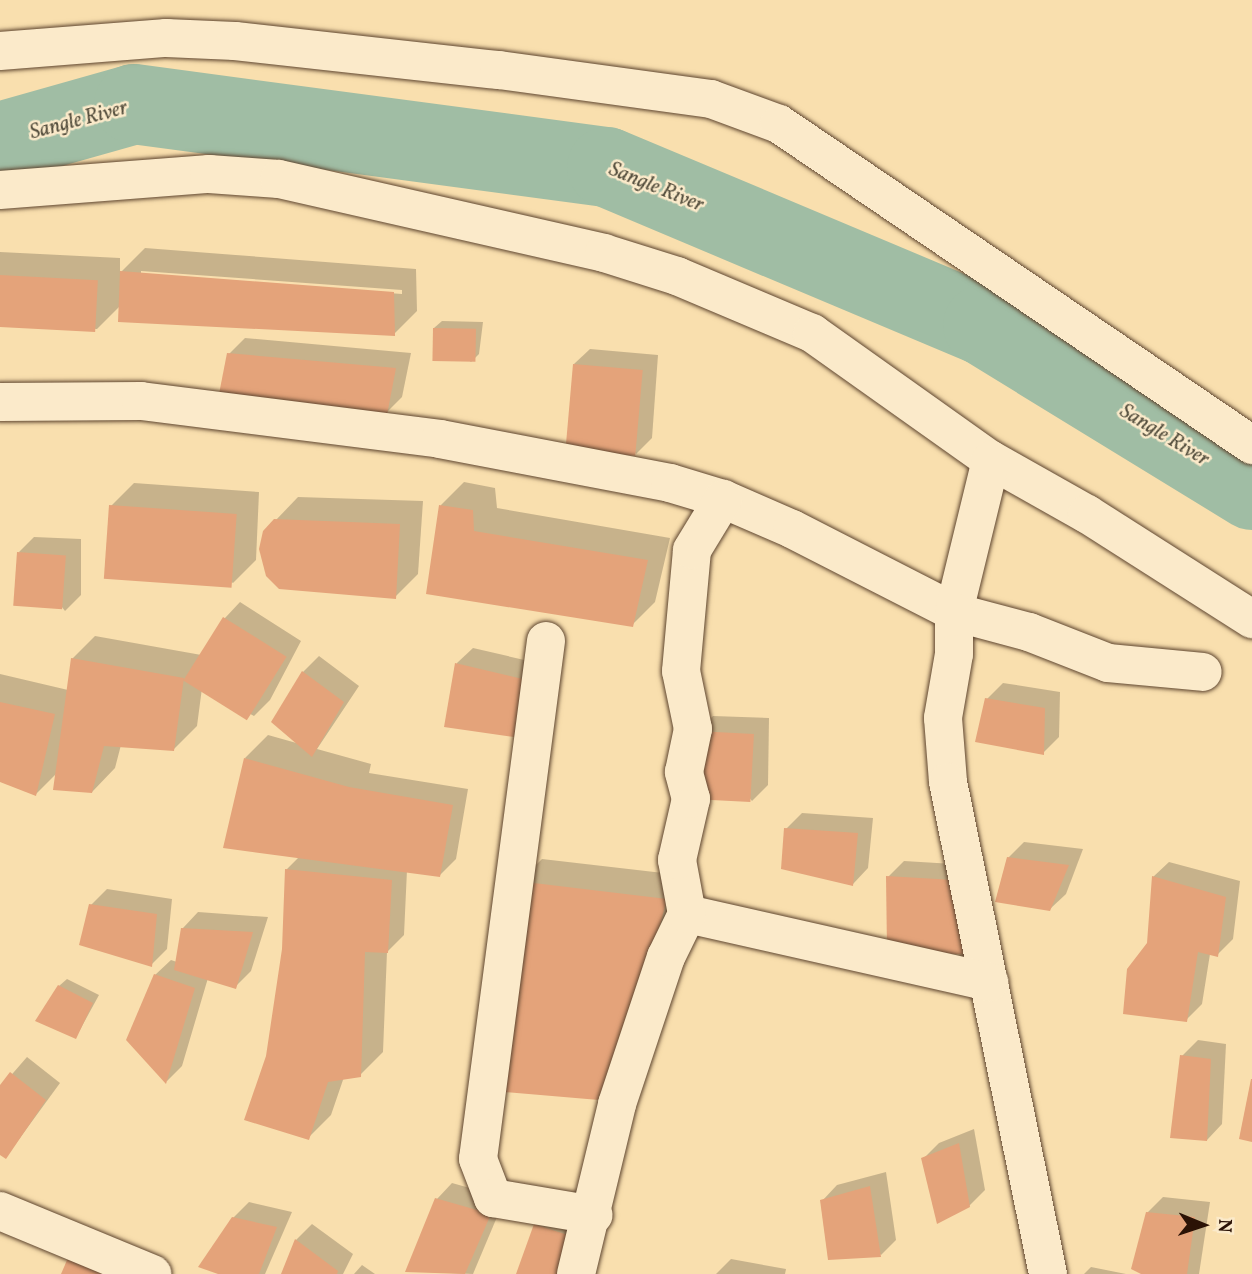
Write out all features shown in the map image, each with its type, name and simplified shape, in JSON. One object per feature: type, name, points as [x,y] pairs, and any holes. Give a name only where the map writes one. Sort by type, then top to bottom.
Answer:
[{"type":"street","points":[[0,51],[166,38],[235,41],[499,70],[711,99],[779,124],[1252,445]]},
{"type":"street","points":[[0,190],[209,174],[279,179],[604,253],[677,276],[812,333],[991,460],[1087,514],[1252,619]]},
{"type":"street","points":[[0,402],[141,401],[440,439],[670,483],[723,499],[954,612],[1029,632],[1108,663],[1203,672]]},
{"type":"street","points":[[991,460],[954,612],[954,654],[943,718],[948,782],[1048,1274]]},
{"type":"street","points":[[576,1274],[594,1215],[617,1104],[666,957],[687,914],[677,860],[691,799],[684,772],[693,729],[681,671],[692,550],[723,499]]},
{"type":"street","points":[[546,641],[478,1158],[493,1198],[594,1215]]},
{"type":"street","points":[[687,914],[989,982]]},
{"type":"street","points":[[0,1211],[152,1274]]},
{"type":"building","points":[[120,271],[394,292],[395,336],[118,322]]},
{"type":"building","points":[[0,275],[98,280],[95,332],[0,327]]},
{"type":"building","points":[[433,328],[476,329],[475,362],[432,361]]},
{"type":"building","points":[[227,353],[396,368],[387,415],[219,394]]},
{"type":"building","points":[[573,364],[643,370],[635,456],[566,450]]},
{"type":"building","points":[[109,505],[237,514],[232,588],[104,579]]},
{"type":"building","points":[[439,505],[473,510],[474,531],[648,560],[633,627],[426,594]]},
{"type":"building","points":[[274,519],[400,524],[396,599],[279,589],[266,576],[259,549],[263,531]]},
{"type":"building","points":[[17,552],[66,555],[62,609],[13,606]]},
{"type":"building","points":[[223,617],[287,657],[247,720],[183,681]]},
{"type":"building","points":[[71,658],[184,678],[174,751],[104,746],[92,793],[53,790]]},
{"type":"building","points":[[455,663],[531,681],[514,737],[444,727]]},
{"type":"building","points":[[302,671],[344,702],[312,757],[271,722]]},
{"type":"building","points":[[985,698],[1045,708],[1044,755],[975,742]]},
{"type":"building","points":[[0,702],[55,714],[36,796],[0,782]]},
{"type":"building","points":[[696,731],[754,734],[750,802],[692,799]]},
{"type":"building","points":[[244,758],[349,787],[453,805],[440,877],[223,848]]},
{"type":"building","points":[[784,828],[858,833],[853,886],[781,869]]},
{"type":"building","points":[[1007,857],[1069,865],[1050,911],[995,902]]},
{"type":"building","points":[[285,869],[392,880],[388,953],[365,952],[361,1077],[328,1082],[309,1140],[244,1120],[266,1056],[282,949]]},
{"type":"building","points":[[886,876],[954,880],[973,955],[887,950]]},
{"type":"building","points":[[1152,876],[1226,897],[1218,957],[1198,952],[1187,1022],[1123,1014],[1127,969],[1147,943]]},
{"type":"building","points":[[517,881],[667,899],[650,963],[599,1100],[504,1092]]},
{"type":"building","points":[[89,904],[157,914],[152,967],[79,945]]},
{"type":"building","points":[[181,928],[253,932],[236,989],[174,970]]},
{"type":"building","points":[[154,974],[195,988],[166,1084],[126,1040]]},
{"type":"building","points":[[58,985],[93,1003],[76,1039],[35,1021]]},
{"type":"building","points":[[1180,1055],[1211,1059],[1207,1141],[1170,1138]]},
{"type":"building","points":[[10,1072],[46,1100],[6,1159],[0,1155],[0,1085]]},
{"type":"building","points":[[1252,1079],[1252,1142],[1239,1139]]},
{"type":"building","points":[[959,1143],[970,1207],[937,1224],[921,1158]]},
{"type":"building","points":[[870,1186],[881,1257],[828,1260],[820,1200]]},
{"type":"building","points":[[435,1198],[491,1214],[465,1274],[405,1272]]},
{"type":"building","points":[[1146,1212],[1195,1217],[1187,1274],[1141,1274],[1131,1269]]},
{"type":"building","points":[[232,1217],[277,1227],[259,1274],[218,1274],[198,1267]]},
{"type":"building","points":[[534,1224],[577,1238],[567,1274],[516,1274]]},
{"type":"building","points":[[295,1239],[338,1271],[337,1274],[281,1274]]},
{"type":"building","points":[[71,1251],[120,1274],[61,1274]]},
{"type":"waterway","name":"Sangle River","points":[[0,142],[134,104],[607,167],[983,325],[1252,490]]}]
